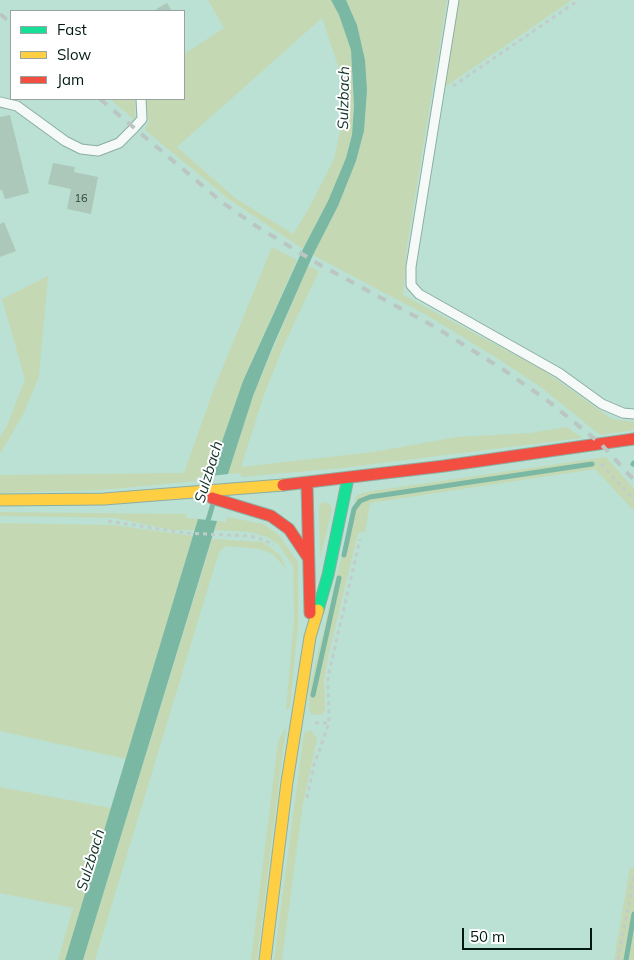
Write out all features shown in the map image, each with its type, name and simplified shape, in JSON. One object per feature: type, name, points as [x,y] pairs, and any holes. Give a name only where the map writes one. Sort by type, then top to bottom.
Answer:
[{"type":"street","points":[[0,500],[196,494],[348,478],[634,439]]},
{"type":"street","points":[[265,960],[288,782],[310,637],[338,533],[348,478]]},
{"type":"street","points":[[307,483],[310,637]]},
{"type":"street","points":[[196,494],[233,503],[271,516],[289,529],[307,556]]},
{"type":"lane","points":[[454,0],[411,266],[411,285],[419,294],[559,373],[602,404],[623,413],[634,414]]},
{"type":"lane","points":[[0,102],[18,106],[65,141],[81,149],[98,151],[119,143],[142,119],[141,100]]},
{"type":"path","points":[[438,97],[579,0]]},
{"type":"path","points":[[582,447],[608,471],[634,500]]},
{"type":"path","points":[[107,521],[185,533],[250,536],[264,540],[277,547]]},
{"type":"path","points":[[306,805],[314,765],[329,724],[328,678],[360,539]]},
{"type":"path","points":[[618,960],[634,876]]},
{"type":"shaded area","points":[[208,0],[331,0],[339,15],[351,50],[354,106],[352,135],[346,158],[328,201],[303,249],[230,200],[145,130],[149,122],[144,100],[185,100],[185,53],[224,28]],"holes":[[[322,18],[340,72],[343,117],[334,159],[308,210],[293,234],[235,198],[177,147]]]},
{"type":"shaded area","points":[[331,0],[346,0],[357,25],[365,60],[367,90],[364,131],[356,161],[338,206],[313,255],[253,396],[228,474],[210,476],[243,381],[303,249],[328,201],[346,158],[352,135],[354,106],[351,50],[339,15]]},
{"type":"shaded area","points":[[346,0],[447,0],[407,246],[403,295],[543,370],[612,419],[634,422],[634,430],[600,435],[542,388],[500,360],[430,317],[313,255],[338,206],[356,161],[364,131],[357,25]]},
{"type":"shaded area","points":[[458,0],[572,0],[445,87]]},
{"type":"shaded area","points":[[111,100],[135,101],[135,120]]},
{"type":"shaded area","points":[[272,247],[297,260],[243,381],[210,476],[196,477],[196,481],[102,490],[0,493],[0,475],[184,473],[213,391]]},
{"type":"shaded area","points":[[308,266],[319,271],[283,347],[264,395],[241,467],[373,452],[457,437],[530,433],[567,427],[582,438],[342,468],[241,477],[241,473],[228,474],[253,396]]},
{"type":"shaded area","points":[[48,276],[39,376],[24,413],[0,454],[0,437],[7,426],[25,379],[2,299]]},
{"type":"shaded area","points":[[606,457],[634,489],[634,511],[595,469],[370,503],[365,532],[358,533],[328,657],[324,680],[325,710],[322,715],[315,715],[309,712],[309,690],[356,496],[366,492]]},
{"type":"shaded area","points":[[325,502],[330,504],[332,510],[320,558],[319,511],[320,504]]},
{"type":"shaded area","points":[[0,512],[186,514],[186,518],[198,519],[195,530],[171,530],[115,518],[0,516]]},
{"type":"shaded area","points":[[227,517],[263,524],[278,534],[298,562],[298,625],[290,708],[286,710],[294,619],[293,566],[278,544],[267,537],[249,532],[214,530],[217,521],[226,522]]},
{"type":"shaded area","points":[[198,519],[217,521],[83,960],[65,960]]},
{"type":"shaded area","points":[[0,523],[113,525],[193,536],[126,759],[0,731]]},
{"type":"shaded area","points":[[212,539],[263,542],[280,555],[287,570],[273,554],[260,549],[226,546],[219,552],[95,960],[83,960]]},
{"type":"shaded area","points":[[286,727],[257,960],[251,960],[278,742]]},
{"type":"shaded area","points":[[311,730],[317,739],[303,803],[282,960],[274,960],[304,733]]},
{"type":"shaded area","points":[[0,787],[111,808],[65,960],[58,960],[73,908],[0,893]]},
{"type":"shaded area","points":[[630,868],[634,868],[634,960],[614,960]]},
{"type":"building","points":[[167,3],[171,10],[155,10]]},
{"type":"building","points":[[10,115],[29,193],[5,199],[2,190],[0,190],[0,117]]},
{"type":"building","points":[[53,163],[75,167],[74,172],[98,177],[91,214],[67,209],[71,189],[48,184]]},
{"type":"building","points":[[4,222],[16,251],[0,257],[0,224]]},
{"type":"waterway","points":[[344,555],[354,509],[360,501],[370,497],[592,464]]},
{"type":"waterway","name":"Sulzbach","points":[[206,527],[213,504]]},
{"type":"waterway","points":[[313,695],[339,578]]},
{"type":"waterway","points":[[626,960],[634,914]]},
{"type":"railway","points":[[0,14],[10,22]]},
{"type":"railway","points":[[101,100],[223,203],[256,226],[322,266],[435,327],[501,368],[548,401],[601,444],[634,480]]},
{"type":"traffic: fast","points":[[318,610],[328,575],[348,478]]},
{"type":"traffic: slow","points":[[0,500],[104,499],[283,485]]},
{"type":"traffic: slow","points":[[265,960],[287,782],[310,637],[318,610]]},
{"type":"traffic: jam","points":[[283,485],[444,466],[634,439]]},
{"type":"traffic: jam","points":[[307,483],[310,613]]},
{"type":"traffic: jam","points":[[212,498],[271,516],[289,529],[307,556]]}]
